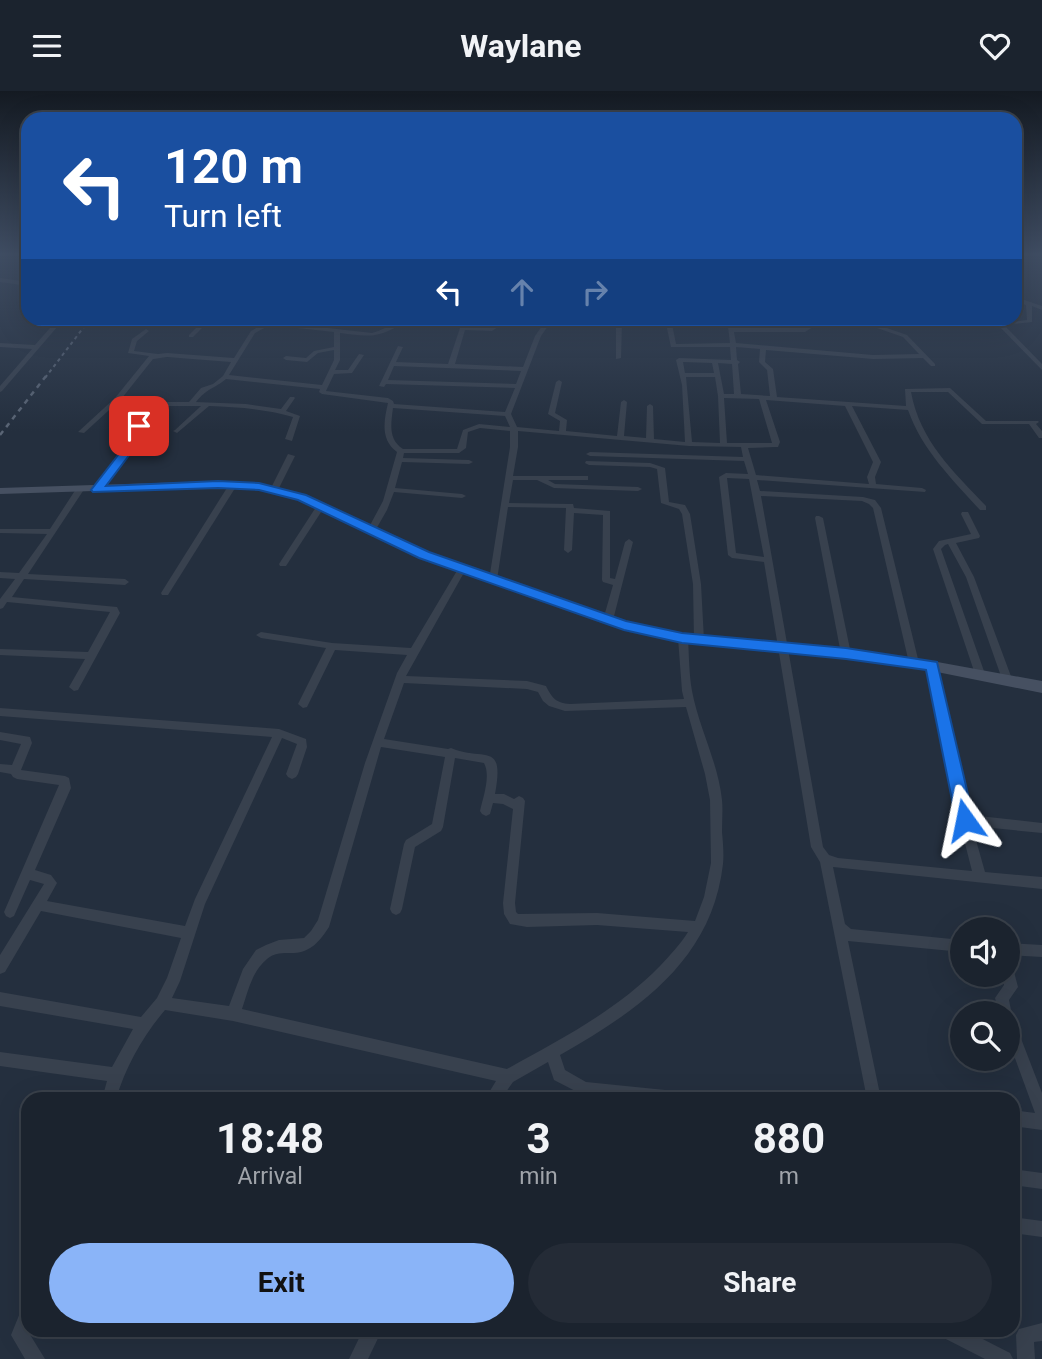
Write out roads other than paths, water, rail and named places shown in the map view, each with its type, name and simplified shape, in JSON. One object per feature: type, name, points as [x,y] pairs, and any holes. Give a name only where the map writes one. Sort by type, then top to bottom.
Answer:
[{"type":"main road","points":[[0,491],[233,485],[274,490],[302,497],[424,555],[608,620],[682,638],[914,663],[1007,679],[1041,689]]},
{"type":"street","points":[[0,390],[55,326]]},
{"type":"street","points":[[191,336],[201,326]]},
{"type":"street","points":[[191,404],[204,389],[225,377],[253,332],[260,326]]},
{"type":"street","points":[[307,326],[377,335],[394,326]]},
{"type":"street","points":[[451,366],[464,328],[492,329],[496,326]]},
{"type":"street","points":[[493,580],[506,505],[514,429],[508,414],[538,336],[545,326]]},
{"type":"street","points":[[618,358],[619,326]]},
{"type":"street","points":[[669,326],[673,346],[734,345],[873,357],[924,356]]},
{"type":"street","points":[[731,326],[737,362],[738,396]]},
{"type":"street","points":[[731,330],[800,331],[810,329],[809,326]]},
{"type":"street","points":[[878,326],[905,336],[933,365]]},
{"type":"street","points":[[1002,326],[1042,368]]},
{"type":"street","points":[[146,331],[134,340],[130,352],[235,360]]},
{"type":"street","points":[[337,331],[337,361],[322,392],[388,400],[388,440],[400,456],[469,462]]},
{"type":"street","points":[[800,331],[807,351]]},
{"type":"street","points":[[0,345],[37,347]]},
{"type":"street","points":[[377,397],[400,347]]},
{"type":"street","points":[[286,358],[307,360],[316,352],[336,348]]},
{"type":"street","points":[[763,348],[762,362],[770,369],[774,399]]},
{"type":"street","points":[[82,432],[117,398],[148,360],[157,355]]},
{"type":"street","points":[[331,372],[350,372],[361,355]]},
{"type":"street","points":[[689,444],[679,360],[737,362]]},
{"type":"street","points":[[715,361],[721,396],[724,445]]},
{"type":"street","points":[[392,364],[526,369]]},
{"type":"street","points":[[682,375],[718,375]]},
{"type":"street","points":[[225,377],[324,387]]},
{"type":"street","points":[[383,382],[517,386]]},
{"type":"street","points":[[559,382],[551,414],[564,420],[562,433]]},
{"type":"street","points":[[983,508],[932,450],[909,408],[907,390],[946,389],[956,394],[984,423],[1039,421]]},
{"type":"street","points":[[721,396],[909,408]]},
{"type":"street","points":[[117,398],[157,404],[191,404],[282,412],[297,416],[289,439]]},
{"type":"street","points":[[282,412],[292,398]]},
{"type":"street","points":[[400,456],[458,451],[462,448],[468,428],[490,427],[689,444],[775,445],[762,398]]},
{"type":"street","points":[[620,438],[624,402]]},
{"type":"street","points":[[97,490],[128,450],[125,441],[154,411],[157,404]]},
{"type":"street","points":[[848,404],[877,462],[871,477],[873,486]]},
{"type":"street","points":[[177,431],[206,405]]},
{"type":"street","points":[[390,406],[508,414]]},
{"type":"street","points":[[650,407],[650,440]]},
{"type":"street","points":[[490,427],[493,413]]},
{"type":"street","points":[[1039,421],[1032,423],[1042,436]]},
{"type":"street","points":[[585,482],[590,435]]},
{"type":"street","points":[[633,439],[635,456]]},
{"type":"street","points":[[744,446],[757,493],[817,847],[826,861],[873,1092]]},
{"type":"street","points":[[274,490],[291,456]]},
{"type":"street","points":[[372,529],[393,490],[400,456]]},
{"type":"street","points":[[589,458],[635,456],[748,459]]},
{"type":"street","points":[[589,458],[661,468],[665,503],[682,506],[686,514],[697,584],[699,640]]},
{"type":"street","points":[[768,560],[736,557],[731,551],[723,477],[922,490]]},
{"type":"street","points":[[509,478],[540,479],[554,486],[585,482],[638,489]]},
{"type":"street","points":[[165,593],[233,485]]},
{"type":"street","points":[[393,490],[462,496]]},
{"type":"street","points":[[3,603],[79,491]]},
{"type":"street","points":[[757,493],[863,499],[872,502],[877,508],[914,663]]},
{"type":"street","points":[[506,505],[566,506],[571,510],[607,513],[606,577],[607,580],[618,583]]},
{"type":"street","points":[[283,564],[321,506]]},
{"type":"street","points":[[568,550],[571,510]]},
{"type":"street","points":[[965,514],[976,536],[938,545],[937,549],[980,674]]},
{"type":"street","points":[[819,519],[846,654]]},
{"type":"street","points":[[0,531],[52,532]]},
{"type":"street","points":[[608,620],[629,542]]},
{"type":"street","points":[[952,543],[970,577],[1007,679]]},
{"type":"street","points":[[233,1014],[250,969],[260,955],[275,947],[301,947],[315,939],[324,923],[377,741],[400,679],[461,569]]},
{"type":"street","points":[[0,575],[125,582]]},
{"type":"street","points":[[3,603],[114,609],[115,613],[74,687]]},
{"type":"street","points":[[261,635],[332,646],[413,652]]},
{"type":"street","points":[[497,1092],[508,1077],[599,1025],[645,991],[685,949],[698,927],[710,897],[717,863],[718,830],[711,774],[689,703],[682,638]]},
{"type":"street","points":[[303,703],[332,646]]},
{"type":"street","points":[[0,652],[91,656]]},
{"type":"street","points":[[932,666],[965,820],[980,876]]},
{"type":"street","points":[[400,679],[527,685],[542,689],[544,696],[555,706],[570,708],[689,703]]},
{"type":"street","points":[[0,712],[279,733],[302,742],[292,774]]},
{"type":"street","points":[[111,1092],[116,1075],[144,1024],[162,1003],[173,981],[199,903],[279,733]]},
{"type":"street","points":[[0,736],[26,740],[15,770]]},
{"type":"street","points":[[377,741],[487,759],[492,764],[493,774],[486,811]]},
{"type":"street","points":[[396,909],[410,844],[437,827],[451,752]]},
{"type":"street","points":[[0,768],[15,770],[17,774],[65,781],[65,788],[10,912]]},
{"type":"street","points":[[488,798],[518,803],[510,921],[535,923],[563,919],[698,927]]},
{"type":"street","points":[[965,820],[1042,828]]},
{"type":"street","points":[[826,861],[1042,883]]},
{"type":"street","points":[[0,967],[51,883],[47,879],[27,874]]},
{"type":"street","points":[[40,905],[189,933]]},
{"type":"street","points":[[839,927],[848,935],[950,945]]},
{"type":"street","points":[[1020,950],[1042,951]]},
{"type":"street","points":[[0,999],[144,1024]]},
{"type":"street","points":[[162,1003],[233,1014],[508,1077]]},
{"type":"street","points":[[551,1051],[559,1075],[585,1089],[615,1092]]},
{"type":"street","points":[[1020,1053],[1042,1113]]},
{"type":"street","points":[[0,1059],[116,1075]]},
{"type":"street","points":[[1020,1119],[1042,1122]]},
{"type":"street","points":[[1020,1178],[1042,1181]]},
{"type":"street","points":[[1020,1226],[1042,1229]]},
{"type":"street","points":[[1026,1359],[1025,1335],[1042,1332]]},
{"type":"street","points":[[21,1337],[36,1359]]},
{"type":"street","points":[[358,1359],[369,1337]]},
{"type":"street","points":[[960,1337],[1004,1359]]},
{"type":"railway","points":[[45,378],[85,326]]},
{"type":"railway","points":[[0,435],[46,376]]}]
